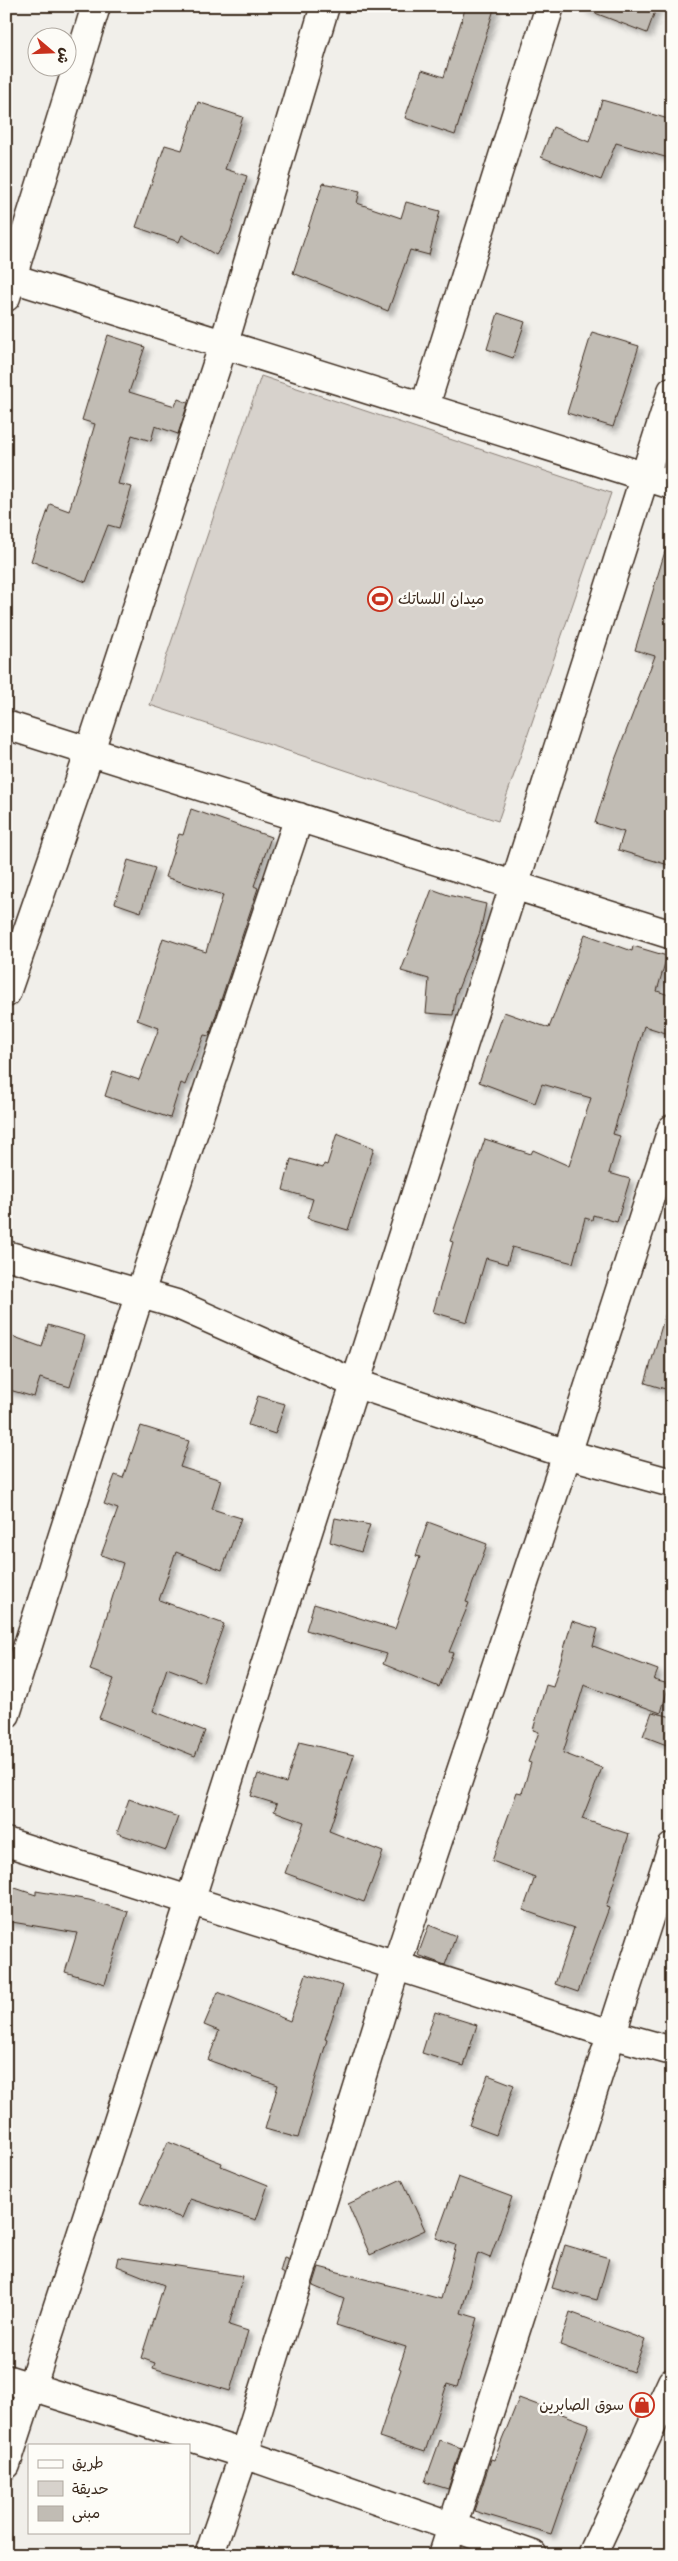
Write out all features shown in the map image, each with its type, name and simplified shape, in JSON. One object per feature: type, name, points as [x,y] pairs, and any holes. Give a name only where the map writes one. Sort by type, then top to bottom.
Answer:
[{"type":"street","points":[[96,6],[8,284],[224,343],[672,485]]},
{"type":"street","points":[[6,993],[90,751],[224,343],[325,6]]},
{"type":"street","points":[[425,406],[550,6]]},
{"type":"street","points":[[6,2465],[19,2383],[190,1901],[672,390]]},
{"type":"street","points":[[6,725],[672,935]]},
{"type":"street","points":[[6,1714],[140,1293],[299,817]]},
{"type":"street","points":[[209,2555],[244,2454],[396,1966],[567,1454],[672,1129]]},
{"type":"street","points":[[6,1255],[140,1293],[203,1315],[354,1383],[567,1454],[672,1483]]},
{"type":"street","points":[[6,1842],[611,2034],[672,2051]]},
{"type":"street","points":[[443,2555],[672,1847]]},
{"type":"street","points":[[592,2555],[672,2382]]},
{"type":"street","points":[[19,2383],[244,2454],[533,2555]]},
{"type":"green space","name":"ميدان اللساتك","points":[[261,376],[611,493],[498,821],[150,705]]},
{"type":"building","points":[[466,6],[495,6],[455,135],[405,118],[422,70],[444,77]]},
{"type":"building","points":[[583,6],[657,6],[647,33],[582,8]]},
{"type":"building","points":[[602,100],[672,120],[672,159],[616,143],[601,180],[541,157],[553,127],[589,142]]},
{"type":"building","points":[[198,102],[243,117],[225,169],[247,176],[230,232],[216,255],[182,235],[179,242],[136,227],[165,145],[182,150]]},
{"type":"building","points":[[323,183],[360,191],[357,203],[401,218],[406,202],[440,211],[429,255],[410,250],[388,311],[293,273]]},
{"type":"building","points":[[498,313],[525,322],[513,358],[487,349]]},
{"type":"building","points":[[592,332],[639,346],[613,427],[567,413]]},
{"type":"building","points":[[108,335],[145,347],[129,392],[175,406],[178,399],[188,403],[178,434],[155,426],[151,441],[132,435],[118,484],[132,487],[119,528],[108,525],[86,582],[31,561],[50,504],[69,511],[95,424],[82,420]]},
{"type":"building","points":[[666,548],[672,549],[672,866],[618,850],[624,832],[595,823],[613,765],[655,656],[635,650]]},
{"type":"building","points":[[191,809],[271,837],[254,886],[258,888],[209,1036],[204,1035],[185,1085],[181,1083],[170,1118],[105,1096],[113,1071],[139,1080],[159,1028],[137,1020],[163,938],[206,952],[223,895],[165,877],[179,834],[183,835]]},
{"type":"building","points":[[128,860],[155,868],[141,912],[115,903]]},
{"type":"building","points":[[432,889],[486,904],[480,932],[455,997],[453,1015],[426,1013],[429,979],[401,971]]},
{"type":"building","points":[[585,934],[632,951],[633,946],[667,956],[657,991],[672,996],[672,1035],[644,1026],[613,1134],[620,1136],[609,1173],[630,1179],[617,1222],[593,1215],[592,1220],[585,1218],[573,1263],[512,1247],[507,1264],[486,1258],[467,1322],[433,1312],[453,1242],[450,1241],[485,1139],[531,1154],[533,1150],[569,1166],[591,1098],[542,1084],[535,1103],[479,1082],[504,1012],[549,1028]]},
{"type":"building","points":[[337,1133],[374,1148],[348,1230],[307,1218],[313,1199],[283,1190],[291,1159],[323,1168],[324,1164],[327,1165]]},
{"type":"building","points":[[665,1315],[672,1316],[672,1391],[645,1383]]},
{"type":"building","points":[[48,1325],[85,1336],[70,1387],[40,1378],[34,1397],[6,1389],[6,1334],[42,1347]]},
{"type":"building","points":[[258,1396],[285,1404],[275,1434],[248,1425]]},
{"type":"building","points":[[141,1426],[189,1441],[180,1467],[221,1480],[212,1509],[241,1518],[222,1570],[176,1552],[159,1600],[224,1624],[203,1682],[167,1668],[153,1711],[205,1731],[195,1756],[99,1718],[114,1679],[90,1670],[123,1563],[101,1555],[118,1509],[104,1504],[115,1475],[123,1478]]},
{"type":"building","points":[[335,1518],[370,1525],[361,1552],[330,1542]]},
{"type":"building","points":[[428,1522],[487,1544],[466,1602],[469,1603],[449,1652],[453,1653],[439,1687],[383,1664],[387,1654],[306,1630],[314,1604],[395,1629],[420,1557],[416,1556]]},
{"type":"building","points":[[572,1621],[598,1629],[593,1646],[658,1670],[654,1680],[669,1684],[661,1713],[584,1685],[563,1753],[602,1768],[582,1819],[629,1834],[606,1907],[609,1908],[578,1992],[555,1984],[574,1928],[523,1910],[535,1877],[492,1861],[517,1792],[522,1793],[531,1763],[528,1762],[539,1732],[533,1730],[546,1685],[553,1687]]},
{"type":"building","points":[[652,1712],[672,1717],[672,1747],[643,1736]]},
{"type":"building","points":[[299,1742],[354,1755],[329,1831],[383,1852],[364,1902],[285,1873],[304,1822],[274,1811],[277,1804],[251,1796],[258,1774],[286,1783]]},
{"type":"building","points":[[129,1799],[178,1817],[166,1850],[117,1833]]},
{"type":"building","points":[[6,1885],[36,1895],[36,1891],[89,1900],[128,1912],[105,1984],[65,1972],[77,1933],[6,1921]]},
{"type":"building","points":[[429,1925],[456,1936],[445,1965],[418,1955]]},
{"type":"building","points":[[306,1974],[343,1986],[325,2039],[327,2040],[298,2138],[265,2129],[278,2085],[208,2060],[219,2031],[204,2025],[218,1992],[290,2021]]},
{"type":"building","points":[[435,2012],[477,2025],[464,2066],[422,2053]]},
{"type":"building","points":[[488,2075],[514,2085],[496,2135],[469,2125]]},
{"type":"building","points":[[168,2142],[222,2163],[221,2166],[268,2185],[256,2220],[190,2199],[182,2218],[140,2203]]},
{"type":"building","points":[[458,2177],[512,2197],[490,2258],[478,2253],[461,2313],[478,2318],[457,2387],[447,2384],[425,2452],[379,2437],[401,2369],[399,2368],[406,2347],[336,2325],[344,2299],[313,2286],[319,2267],[441,2299],[456,2245],[436,2238]]},
{"type":"building","points":[[402,2179],[425,2230],[370,2255],[348,2204]]},
{"type":"building","points":[[565,2245],[609,2258],[597,2300],[552,2288]]},
{"type":"building","points":[[119,2257],[243,2276],[229,2325],[248,2331],[230,2391],[153,2368],[155,2363],[141,2358],[164,2285],[117,2266]]},
{"type":"building","points":[[284,2258],[288,2259],[284,2274],[280,2272]]},
{"type":"building","points":[[570,2312],[645,2340],[633,2372],[560,2345]]},
{"type":"building","points":[[519,2398],[589,2424],[551,2534],[474,2511],[491,2459],[494,2460]]},
{"type":"building","points":[[440,2440],[461,2448],[448,2489],[425,2482]]},
{"type":"place","name":"ميدان اللساتك","points":[[380,599]]},
{"type":"place","name":"سوق الصابرين","points":[[642,2405]]}]
